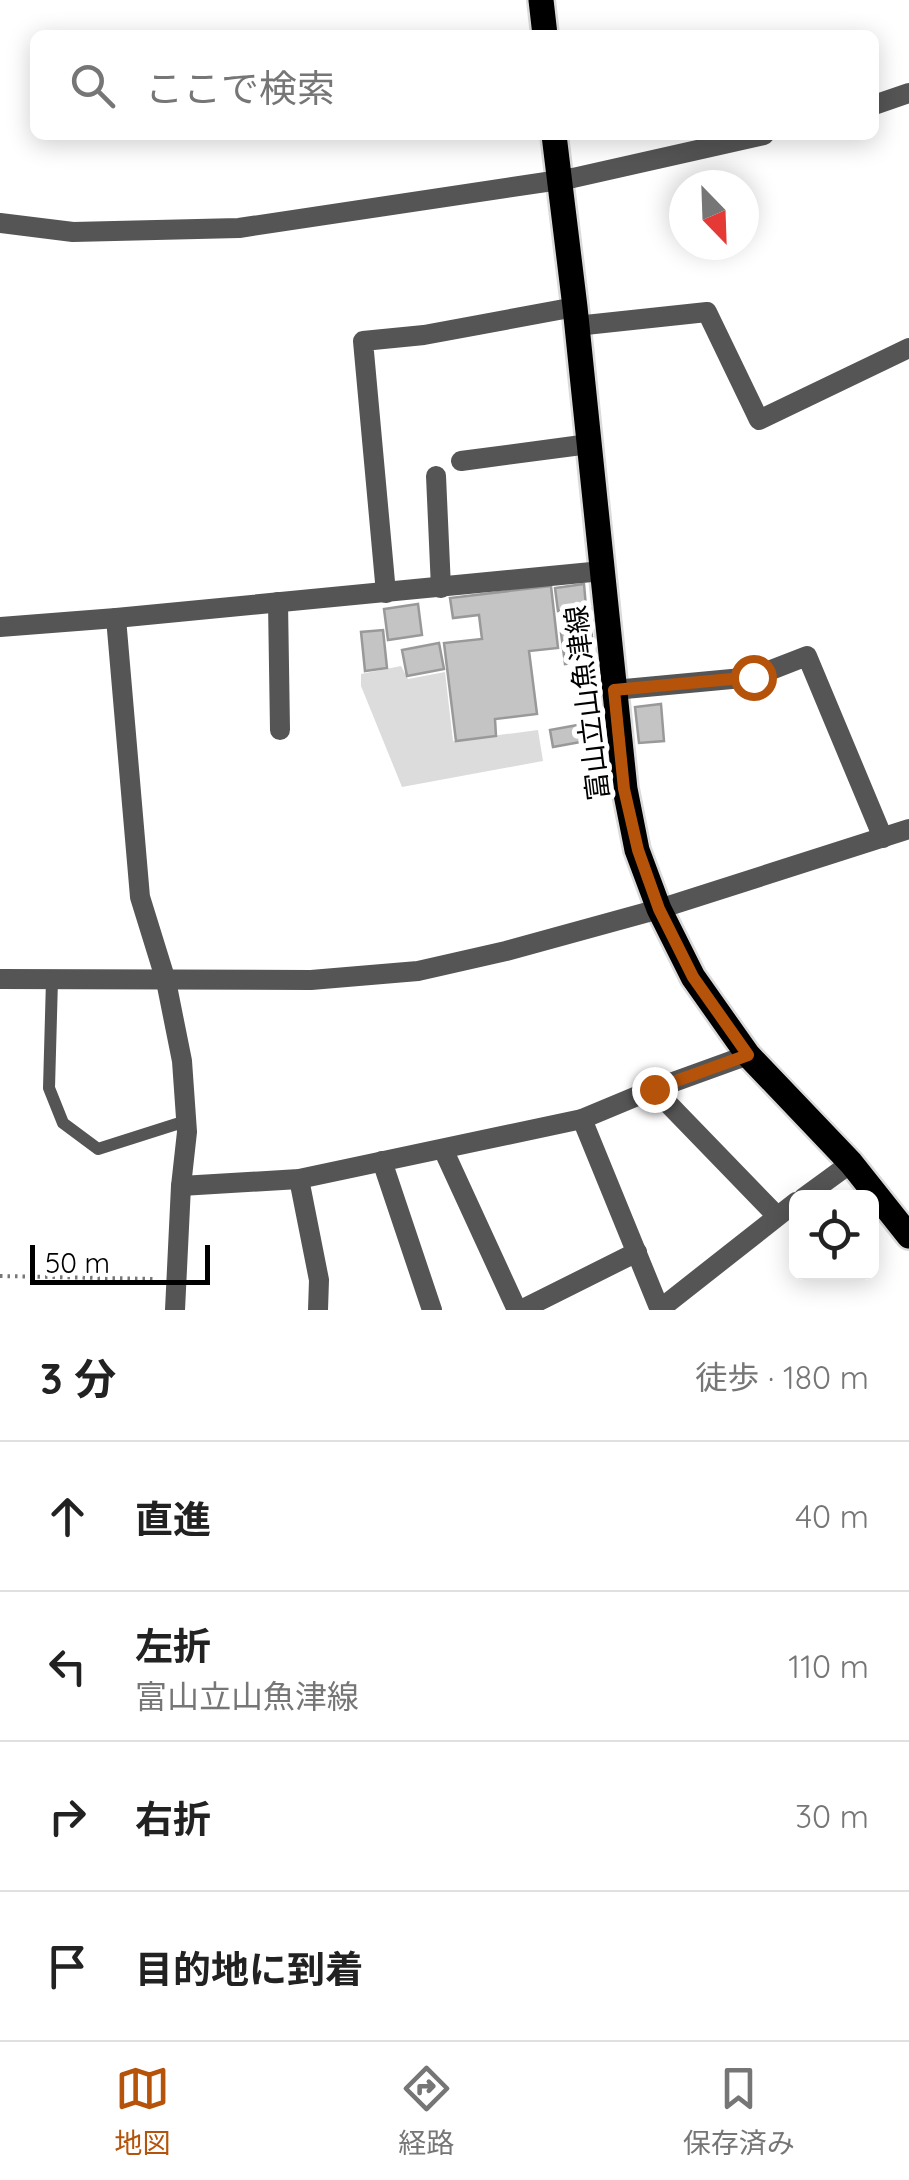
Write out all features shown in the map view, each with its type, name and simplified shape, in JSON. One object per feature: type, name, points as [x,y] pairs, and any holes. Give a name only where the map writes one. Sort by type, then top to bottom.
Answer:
[{"type":"main road","points":[[541,0],[544,30]]},
{"type":"main road","name":"富山立山魚津線","points":[[554,140],[624,789],[638,850],[659,909],[693,977],[748,1055],[851,1163],[909,1236]]},
{"type":"street","points":[[879,103],[909,93]]},
{"type":"street","points":[[0,223],[74,232],[239,228],[558,180],[741,140]]},
{"type":"street","points":[[386,593],[364,341],[576,317],[707,312],[759,420],[909,348]]},
{"type":"street","points":[[461,461],[589,444]]},
{"type":"street","points":[[436,476],[441,588]]},
{"type":"street","points":[[0,626],[602,571]]},
{"type":"street","points":[[278,602],[280,730]]},
{"type":"street","points":[[116,618],[140,897],[166,981],[182,1061],[186,1121],[176,1310]]},
{"type":"street","points":[[614,690],[753,677],[807,656],[883,838]]},
{"type":"street","points":[[0,979],[311,980],[418,971],[506,952],[659,909],[909,830]]},
{"type":"street","points":[[180,1186],[300,1180],[582,1119],[748,1055]]},
{"type":"street","points":[[654,1089],[777,1216]]},
{"type":"street","points":[[582,1119],[660,1310],[789,1207]]},
{"type":"street","points":[[443,1148],[519,1310],[637,1252]]},
{"type":"street","points":[[382,1161],[432,1310]]},
{"type":"street","points":[[814,1190],[851,1163]]},
{"type":"street","points":[[300,1180],[319,1280],[318,1310]]},
{"type":"lane","points":[[52,980],[49,1088],[63,1123],[98,1149],[186,1121]]},
{"type":"path","points":[[0,1276],[176,1280]]},
{"type":"shaded area","points":[[401,666],[408,679],[445,672],[453,741],[538,730],[543,761],[402,787],[361,686],[361,674]]},
{"type":"building","points":[[584,584],[586,607],[558,611],[555,588]]},
{"type":"building","points":[[551,586],[558,648],[529,651],[537,714],[495,719],[496,736],[456,741],[444,643],[482,639],[479,615],[453,618],[450,598]]},
{"type":"building","points":[[418,604],[422,635],[388,640],[384,609]]},
{"type":"building","points":[[589,611],[592,637],[577,639],[580,662],[565,664],[561,633],[573,632],[571,614]]},
{"type":"building","points":[[383,630],[387,668],[365,671],[361,632]]},
{"type":"building","points":[[439,643],[444,669],[407,676],[402,650]]},
{"type":"building","points":[[661,704],[664,741],[639,743],[635,707]]},
{"type":"building","points":[[594,722],[597,739],[553,747],[550,730]]},
{"type":"route","points":[[654,1089],[748,1055],[693,977],[659,909],[638,850],[624,789],[614,690],[753,677]]}]
